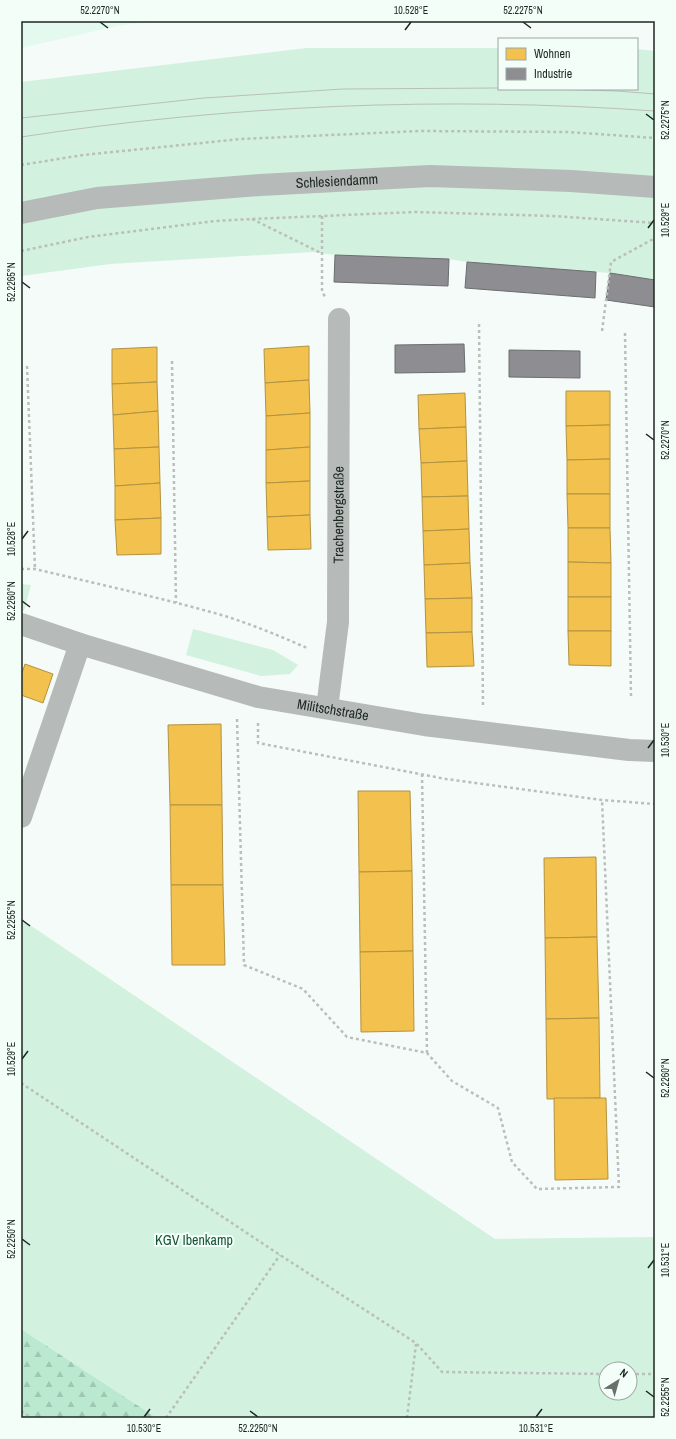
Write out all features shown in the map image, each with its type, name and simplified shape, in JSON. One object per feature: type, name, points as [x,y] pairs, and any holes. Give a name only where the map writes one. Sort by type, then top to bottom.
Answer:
[{"type":"street","name":"Schlesiendamm","points":[[21,214],[97,198],[260,185],[430,176],[571,181],[655,187]]},
{"type":"street","name":"Trachenbergstraße","points":[[327,708],[338,622],[339,319]]},
{"type":"street","name":"Militschstraße","points":[[21,624],[80,644],[258,697],[424,725],[629,750],[655,751]]},
{"type":"street","points":[[21,817],[80,644]]},
{"type":"path","points":[[21,165],[84,155],[241,139],[420,131],[568,132],[655,138]]},
{"type":"path","points":[[21,251],[88,237],[215,221],[252,218],[415,212],[553,216],[655,223]]},
{"type":"path","points":[[322,216],[322,291],[339,319]]},
{"type":"path","points":[[252,218],[321,253]]},
{"type":"path","points":[[602,331],[611,262],[655,238]]},
{"type":"path","points":[[478,324],[483,732]]},
{"type":"path","points":[[625,333],[631,696]]},
{"type":"path","points":[[172,360],[176,603]]},
{"type":"path","points":[[27,366],[35,569]]},
{"type":"path","points":[[21,569],[35,569],[226,616],[273,633],[334,659]]},
{"type":"path","points":[[236,690],[244,965],[303,989],[347,1037],[427,1053],[452,1081],[498,1108],[512,1162],[537,1189],[619,1187],[602,800]]},
{"type":"path","points":[[258,697],[258,743],[422,774],[602,800],[655,804]]},
{"type":"path","points":[[422,774],[427,1053]]},
{"type":"path","points":[[21,1083],[280,1255],[416,1343],[442,1372],[598,1374]]},
{"type":"path","points":[[166,1418],[280,1255]]},
{"type":"path","points":[[407,1418],[416,1343]]},
{"type":"path","points":[[638,1374],[655,1374]]},
{"type":"path","points":[[21,1411],[32,1418]]},
{"type":"shaded area","points":[[21,21],[155,21],[118,26],[21,48]]},
{"type":"green space","points":[[307,48],[498,48],[498,90],[638,90],[638,49],[655,51],[655,280],[610,273],[467,262],[449,259],[335,255],[313,252],[110,264],[21,276],[21,82]]},
{"type":"green space","points":[[21,584],[31,585],[24,611],[21,610]]},
{"type":"green space","points":[[193,629],[273,650],[298,665],[290,674],[261,676],[186,655]]},
{"type":"green space","name":"KGV Ibenkamp","points":[[21,919],[495,1239],[655,1237],[655,1418],[157,1418],[21,1329]]},
{"type":"green space","points":[[21,1329],[157,1418],[21,1418]]},
{"type":"building: Wohnen","points":[[309,346],[309,380],[265,383],[264,349]]},
{"type":"building: Wohnen","points":[[157,347],[157,382],[112,384],[112,349]]},
{"type":"building: Wohnen","points":[[309,380],[310,413],[266,416],[265,383]]},
{"type":"building: Wohnen","points":[[157,382],[158,411],[113,415],[112,384]]},
{"type":"building: Wohnen","points":[[566,391],[610,391],[610,425],[566,426]]},
{"type":"building: Wohnen","points":[[465,393],[466,427],[419,429],[418,395]]},
{"type":"building: Wohnen","points":[[158,411],[159,447],[114,449],[113,415]]},
{"type":"building: Wohnen","points":[[310,413],[310,447],[266,450],[266,416]]},
{"type":"building: Wohnen","points":[[610,425],[610,459],[567,460],[566,426]]},
{"type":"building: Wohnen","points":[[466,427],[467,461],[421,463],[419,429]]},
{"type":"building: Wohnen","points":[[159,447],[160,483],[115,486],[114,449]]},
{"type":"building: Wohnen","points":[[310,447],[310,481],[266,483],[266,450]]},
{"type":"building: Wohnen","points":[[610,459],[610,494],[567,494],[567,460]]},
{"type":"building: Wohnen","points":[[467,461],[468,496],[422,497],[421,463]]},
{"type":"building: Wohnen","points":[[310,481],[310,515],[267,517],[266,483]]},
{"type":"building: Wohnen","points":[[160,483],[161,518],[115,520],[115,486]]},
{"type":"building: Wohnen","points":[[567,494],[610,494],[610,528],[568,528]]},
{"type":"building: Wohnen","points":[[468,496],[469,529],[423,531],[422,497]]},
{"type":"building: Wohnen","points":[[310,515],[311,549],[268,550],[267,517]]},
{"type":"building: Wohnen","points":[[161,518],[161,554],[117,555],[115,520]]},
{"type":"building: Wohnen","points":[[568,528],[610,528],[611,563],[568,562]]},
{"type":"building: Wohnen","points":[[469,529],[470,563],[424,565],[423,531]]},
{"type":"building: Wohnen","points":[[568,562],[611,563],[611,597],[568,597]]},
{"type":"building: Wohnen","points":[[470,563],[472,598],[425,599],[424,565]]},
{"type":"building: Wohnen","points":[[568,597],[611,597],[611,631],[568,631]]},
{"type":"building: Wohnen","points":[[472,598],[472,632],[426,633],[425,599]]},
{"type":"building: Wohnen","points":[[568,631],[611,631],[611,666],[569,665]]},
{"type":"building: Wohnen","points":[[472,632],[474,666],[427,667],[426,633]]},
{"type":"building: Wohnen","points":[[25,664],[53,674],[43,703],[21,695],[21,676]]},
{"type":"building: Wohnen","points":[[221,724],[222,805],[170,805],[168,725]]},
{"type":"building: Wohnen","points":[[358,791],[410,791],[412,871],[359,872]]},
{"type":"building: Wohnen","points":[[170,805],[222,805],[223,885],[171,885]]},
{"type":"building: Wohnen","points":[[596,857],[597,937],[545,938],[544,858]]},
{"type":"building: Wohnen","points":[[412,871],[413,951],[360,952],[359,872]]},
{"type":"building: Wohnen","points":[[171,885],[223,885],[225,965],[172,965]]},
{"type":"building: Wohnen","points":[[597,937],[599,1018],[546,1019],[545,938]]},
{"type":"building: Wohnen","points":[[413,951],[414,1031],[361,1032],[360,952]]},
{"type":"building: Wohnen","points":[[599,1018],[600,1098],[547,1099],[546,1019]]},
{"type":"building: Wohnen","points":[[554,1098],[606,1098],[608,1179],[555,1180]]},
{"type":"building: Industrie","points":[[335,255],[449,259],[448,286],[334,282]]},
{"type":"building: Industrie","points":[[467,262],[596,272],[595,298],[465,288]]},
{"type":"building: Industrie","points":[[610,273],[655,280],[655,307],[606,300]]},
{"type":"building: Industrie","points":[[464,344],[465,372],[395,373],[395,345]]},
{"type":"building: Industrie","points":[[509,350],[580,351],[580,378],[509,377]]},
{"type":"tram line","points":[[21,118],[204,98],[343,89],[498,88]]},
{"type":"tram line","points":[[584,90],[655,94]]},
{"type":"tram line","points":[[21,137],[179,117],[337,106],[496,104],[576,106],[655,111]]}]
